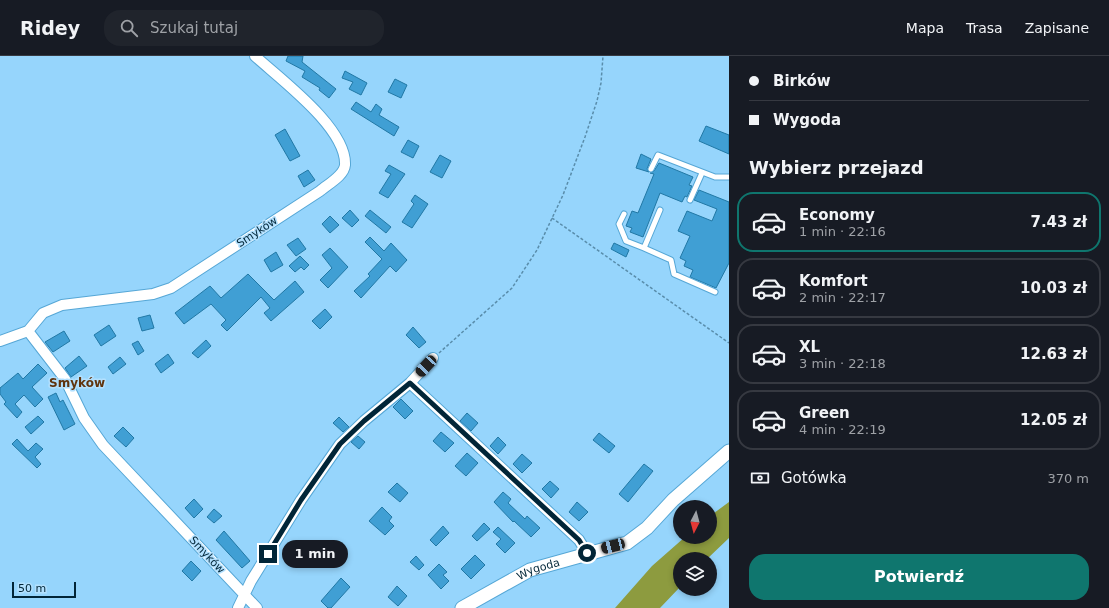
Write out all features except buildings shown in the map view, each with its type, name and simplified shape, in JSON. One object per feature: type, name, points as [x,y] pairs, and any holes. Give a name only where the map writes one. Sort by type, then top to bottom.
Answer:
[{"type":"street","name":"Smyków","points":[[255,56],[317,111],[335,134],[344,159],[345,165],[342,173],[320,190],[171,288],[153,294],[62,305],[43,313],[28,332],[65,379],[84,418],[103,445],[244,596],[257,608]]},
{"type":"street","points":[[0,341],[28,332]]},
{"type":"street","points":[[238,608],[301,500],[340,444],[364,421],[410,383],[433,358]]},
{"type":"street","points":[[410,383],[579,540],[587,553]]},
{"type":"street","name":"Wygoda","points":[[462,608],[530,570],[627,543],[647,528],[673,500],[729,451]]},
{"type":"lane","points":[[651,169],[658,154],[702,173],[715,177],[729,177]]},
{"type":"lane","points":[[690,200],[702,173]]},
{"type":"lane","points":[[644,248],[660,210]]},
{"type":"lane","points":[[624,214],[619,224],[626,241],[671,260],[674,274],[714,292]]},
{"type":"path","points":[[433,358],[512,288],[537,250],[563,195],[597,101],[601,83],[603,56]]},
{"type":"path","points":[[552,218],[729,342]]},
{"type":"shaded area","points":[[729,502],[729,538],[714,552],[673,552],[673,594],[660,608],[615,608],[652,566],[677,544],[717,544],[717,511]]},
{"type":"district","name":"Smyków","points":[[77,383]]},
{"type":"route","points":[[268,554],[301,500],[340,444],[364,421],[410,383],[579,540],[587,553]]}]
